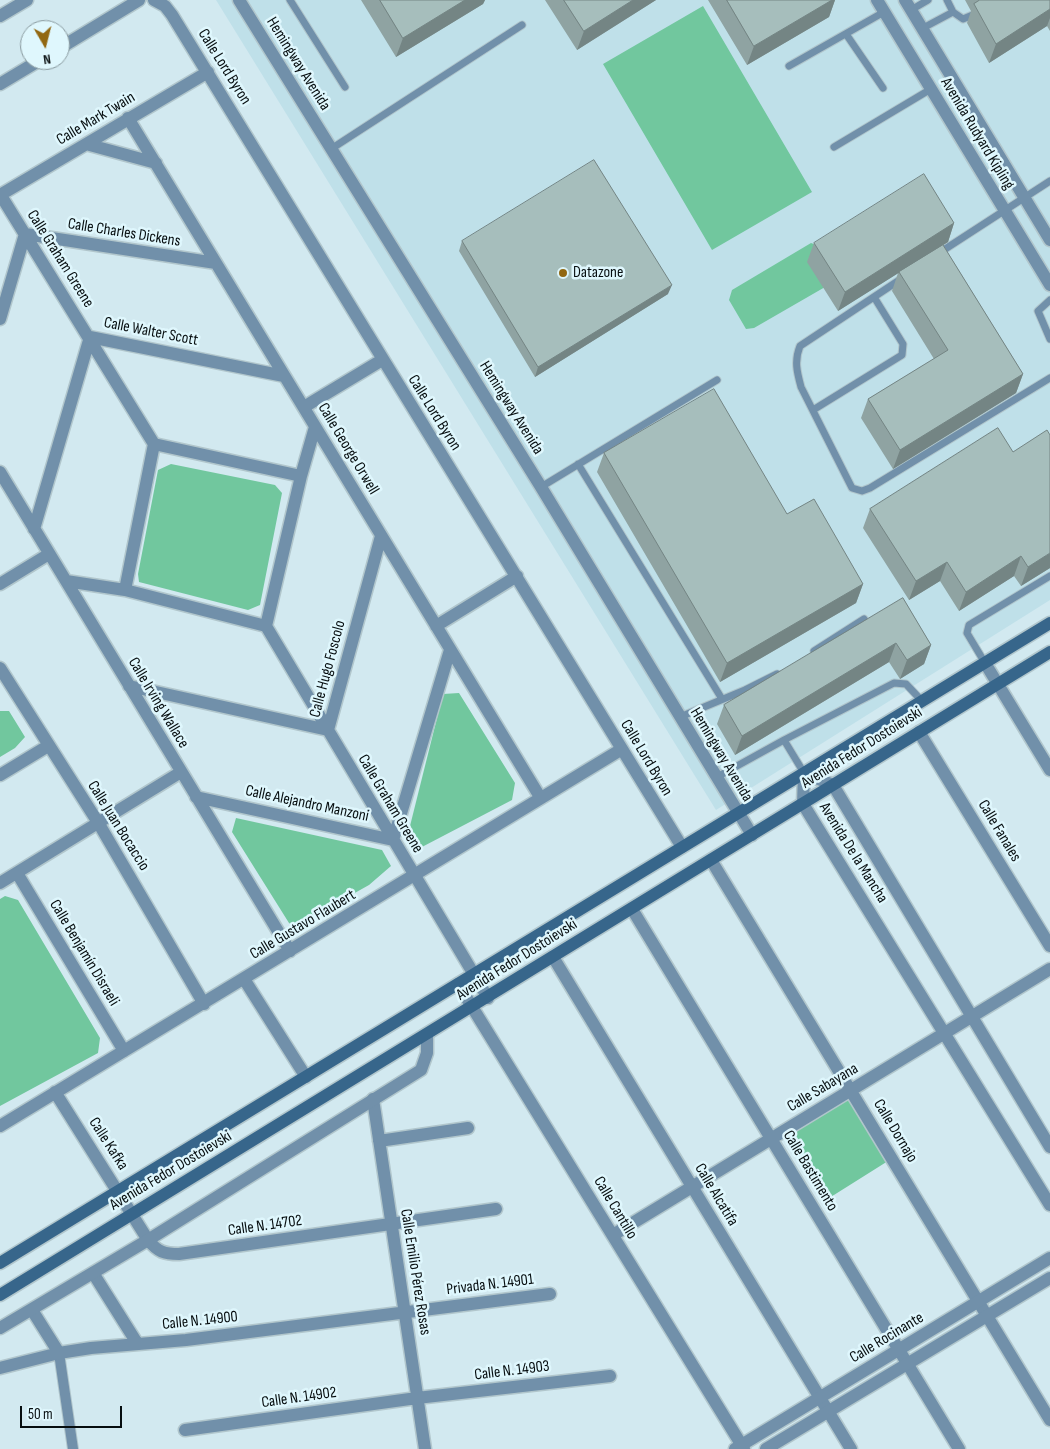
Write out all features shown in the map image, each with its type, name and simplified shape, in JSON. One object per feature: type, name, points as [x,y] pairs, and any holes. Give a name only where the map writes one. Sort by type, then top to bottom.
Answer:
[{"type":"main road","name":"Avenida Fedor Dostoievski","points":[[0,1263],[1050,623]]},
{"type":"main road","name":"Avenida Fedor Dostoievski","points":[[0,1295],[488,998],[1050,652]]},
{"type":"street","points":[[70,42],[139,0]]},
{"type":"street","name":"Calle Lord Byron","points":[[154,0],[165,6],[208,72],[382,360],[517,576],[682,847]]},
{"type":"street","name":"Hemingway Avenida","points":[[239,0],[541,487],[717,777],[737,814],[752,835]]},
{"type":"street","name":"Avenida Rudyard Kipling","points":[[877,0],[1050,285]]},
{"type":"street","points":[[0,16],[18,2]]},
{"type":"street","name":"Avenida Rudyard Kipling","points":[[908,5],[1050,240]]},
{"type":"street","points":[[0,84],[23,70]]},
{"type":"street","name":"Calle Mark Twain","points":[[0,194],[208,72]]},
{"type":"street","name":"Calle George Orwell","points":[[128,118],[540,797]]},
{"type":"street","points":[[86,144],[156,163]]},
{"type":"street","name":"Calle Graham Greene","points":[[0,194],[90,337],[154,444]]},
{"type":"street","points":[[0,319],[25,234]]},
{"type":"street","name":"Calle Charles Dickens","points":[[25,234],[216,263]]},
{"type":"street","name":"Calle Walter Scott","points":[[34,529],[90,337],[284,376]]},
{"type":"street","points":[[304,408],[382,360]]},
{"type":"street","points":[[66,581],[125,590],[266,626],[301,476],[315,427]]},
{"type":"street","points":[[125,590],[154,444],[301,476]]},
{"type":"street","name":"Calle Irving Wallace","points":[[0,472],[290,950]]},
{"type":"street","name":"Calle Hugo Foscolo","points":[[129,686],[328,730],[381,536]]},
{"type":"street","points":[[0,584],[49,554]]},
{"type":"street","points":[[436,626],[517,576]]},
{"type":"street","name":"Calle Graham Greene","points":[[266,626],[488,998]]},
{"type":"street","points":[[393,840],[450,650]]},
{"type":"street","points":[[985,662],[1050,770]]},
{"type":"street","name":"Calle Juan Bocaccio","points":[[0,668],[5,689],[48,746],[99,824],[204,1004]]},
{"type":"street","name":"Calle Fanales","points":[[919,732],[1050,946]]},
{"type":"street","points":[[0,775],[48,746]]},
{"type":"street","name":"Calle Gustavo Flaubert","points":[[0,1126],[124,1050],[204,1004],[290,950],[415,877],[540,797],[622,749]]},
{"type":"street","points":[[0,883],[181,772]]},
{"type":"street","name":"Avenida De la Mancha","points":[[1050,1147],[833,785],[804,773],[803,804],[1050,1205]]},
{"type":"street","name":"Calle Alejandro Manzoni","points":[[196,797],[393,840]]},
{"type":"street","name":"Calle Dornajo","points":[[712,860],[1050,1420]]},
{"type":"street","name":"Calle Benjamín Disraeli","points":[[17,873],[124,1050]]},
{"type":"street","name":"Calle Bastimento","points":[[632,909],[960,1449]]},
{"type":"street","name":"Calle Alcatifa","points":[[553,957],[851,1449]]},
{"type":"street","name":"Calle Sabayana","points":[[613,1235],[1050,969]]},
{"type":"street","points":[[244,979],[306,1077]]},
{"type":"street","name":"Calle Cantillo","points":[[458,984],[613,1235],[740,1448]]},
{"type":"street","points":[[0,1328],[148,1240],[421,1070],[427,1053],[427,1035]]},
{"type":"street","name":"Calle Kafka","points":[[56,1092],[119,1190],[148,1240]]},
{"type":"street","name":"Calle Emilio Pérez Rosas","points":[[372,1099],[425,1449]]},
{"type":"street","points":[[379,1141],[468,1128]]},
{"type":"street","name":"Calle N. 14702","points":[[148,1240],[158,1251],[165,1254],[179,1254],[496,1209]]},
{"type":"street","name":"Calle Rocinante","points":[[740,1448],[1050,1258]]},
{"type":"street","points":[[93,1273],[137,1343]]},
{"type":"street","name":"Calle Rocinante","points":[[766,1449],[907,1362],[1050,1278]]},
{"type":"street","name":"Privada N. 14901","points":[[404,1312],[550,1294]]},
{"type":"street","points":[[32,1310],[59,1352],[73,1449]]},
{"type":"street","name":"Calle N. 14900","points":[[0,1368],[59,1352],[194,1339],[404,1312]]},
{"type":"street","name":"Calle N. 14903","points":[[417,1398],[610,1376]]},
{"type":"street","name":"Calle N. 14902","points":[[185,1430],[417,1398]]},
{"type":"lane","points":[[290,0],[345,87]]},
{"type":"lane","points":[[908,5],[928,0]]},
{"type":"lane","points":[[947,0],[953,12],[967,19],[984,9]]},
{"type":"lane","points":[[789,66],[884,12]]},
{"type":"lane","points":[[923,28],[953,12]]},
{"type":"lane","points":[[331,149],[522,25]]},
{"type":"lane","points":[[846,34],[883,88]]},
{"type":"lane","points":[[834,147],[931,89]]},
{"type":"lane","points":[[931,259],[1050,181]]},
{"type":"lane","points":[[907,275],[800,346],[796,356],[796,371],[801,387],[852,488],[862,491],[899,472],[1050,378]]},
{"type":"lane","points":[[813,410],[902,355],[903,344],[874,296]]},
{"type":"lane","points":[[1050,300],[1038,312],[1050,339]]},
{"type":"lane","points":[[541,487],[717,380]]},
{"type":"lane","points":[[578,464],[722,699]]},
{"type":"lane","points":[[985,662],[967,633],[970,625],[1050,576]]},
{"type":"lane","points":[[806,656],[864,619]]},
{"type":"lane","points":[[680,717],[783,670]]},
{"type":"lane","points":[[717,777],[894,683],[906,684],[922,701]]},
{"type":"lane","points":[[784,740],[804,773]]},
{"type":"shaded area","points":[[216,0],[1050,0],[1050,600],[716,810]]},
{"type":"green space","points":[[703,6],[812,192],[712,250],[603,64]]},
{"type":"green space","points":[[811,243],[819,246],[832,283],[754,328],[746,329],[729,300],[732,290]]},
{"type":"green space","points":[[171,464],[275,485],[282,493],[260,605],[248,610],[139,582],[138,574],[158,470]]},
{"type":"green space","points":[[459,693],[515,783],[512,800],[420,848],[413,843],[408,834],[443,694]]},
{"type":"green space","points":[[0,711],[9,711],[25,737],[15,748],[0,757]]},
{"type":"green space","points":[[236,818],[382,850],[391,866],[369,885],[294,927],[289,923],[232,832]]},
{"type":"green space","points":[[5,896],[18,900],[100,1038],[98,1053],[0,1106],[0,899]]},
{"type":"green space","points":[[846,1100],[852,1100],[888,1161],[826,1200],[789,1139],[791,1133]]},
{"type":"building","points":[[380,0],[465,0],[403,38]]},
{"type":"building","points":[[564,0],[633,0],[584,31]]},
{"type":"building","points":[[727,0],[832,0],[754,46]]},
{"type":"building","points":[[980,0],[1050,0],[1050,9],[996,44],[974,4]]},
{"type":"building","name":"Datazone","points":[[594,160],[672,285],[538,367],[462,241]]},
{"type":"building","points":[[924,174],[954,223],[845,292],[814,243]]},
{"type":"building","points":[[943,245],[1023,374],[900,450],[868,399],[948,350],[899,272]]},
{"type":"building","points":[[714,389],[787,514],[814,499],[863,584],[727,663],[604,453]]},
{"type":"building","points":[[998,428],[1013,452],[1047,430],[1050,435],[1050,553],[1028,567],[1021,556],[966,592],[947,562],[916,581],[870,509]]},
{"type":"building","points":[[903,598],[931,645],[907,660],[896,643],[742,736],[724,705]]},
{"type":"place","name":"Datazone","points":[[563,273]]}]
